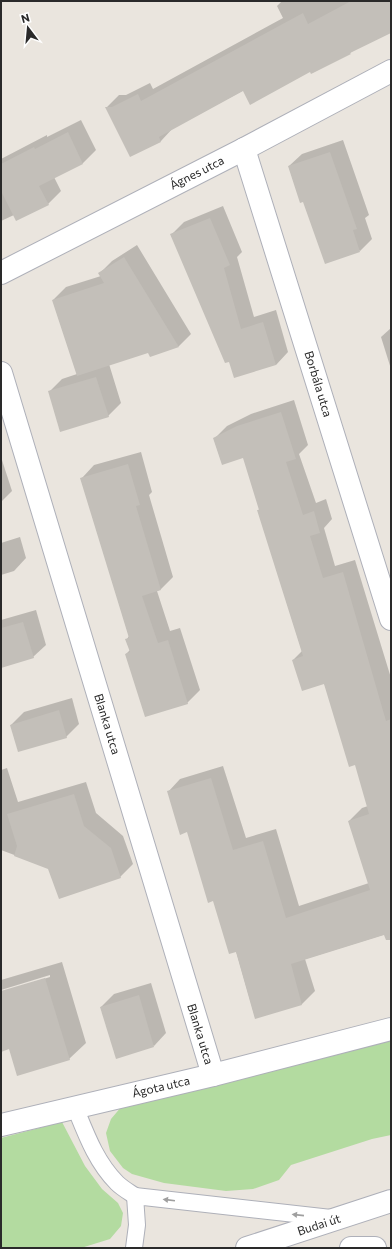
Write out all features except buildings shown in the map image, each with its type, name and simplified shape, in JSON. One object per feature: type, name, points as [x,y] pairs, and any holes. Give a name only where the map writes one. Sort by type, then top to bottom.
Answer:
[{"type":"street","name":"Ágnes utca","points":[[1,273],[244,149],[391,71]]},
{"type":"street","name":"Borbála utca","points":[[244,149],[391,619]]},
{"type":"street","name":"Blanka utca","points":[[1,373],[213,1075]]},
{"type":"street","name":"Ágota utca","points":[[1,1125],[213,1075],[391,1029]]},
{"type":"street","name":"Budai út","points":[[247,1248],[391,1201]]},
{"type":"street","points":[[350,1248],[375,1248]]},
{"type":"lane","points":[[76,1107],[88,1140],[103,1166],[118,1184],[135,1196],[337,1219]]},
{"type":"lane","points":[[134,1248],[137,1225],[135,1196]]},
{"type":"green space","points":[[391,1035],[391,1135],[372,1139],[291,1165],[279,1180],[253,1189],[226,1191],[164,1183],[132,1174],[123,1168],[110,1151],[106,1133],[111,1119],[122,1106]]},
{"type":"green space","points":[[62,1122],[85,1166],[102,1189],[118,1203],[123,1213],[121,1226],[110,1239],[81,1248],[2,1248],[1,1138]]}]
